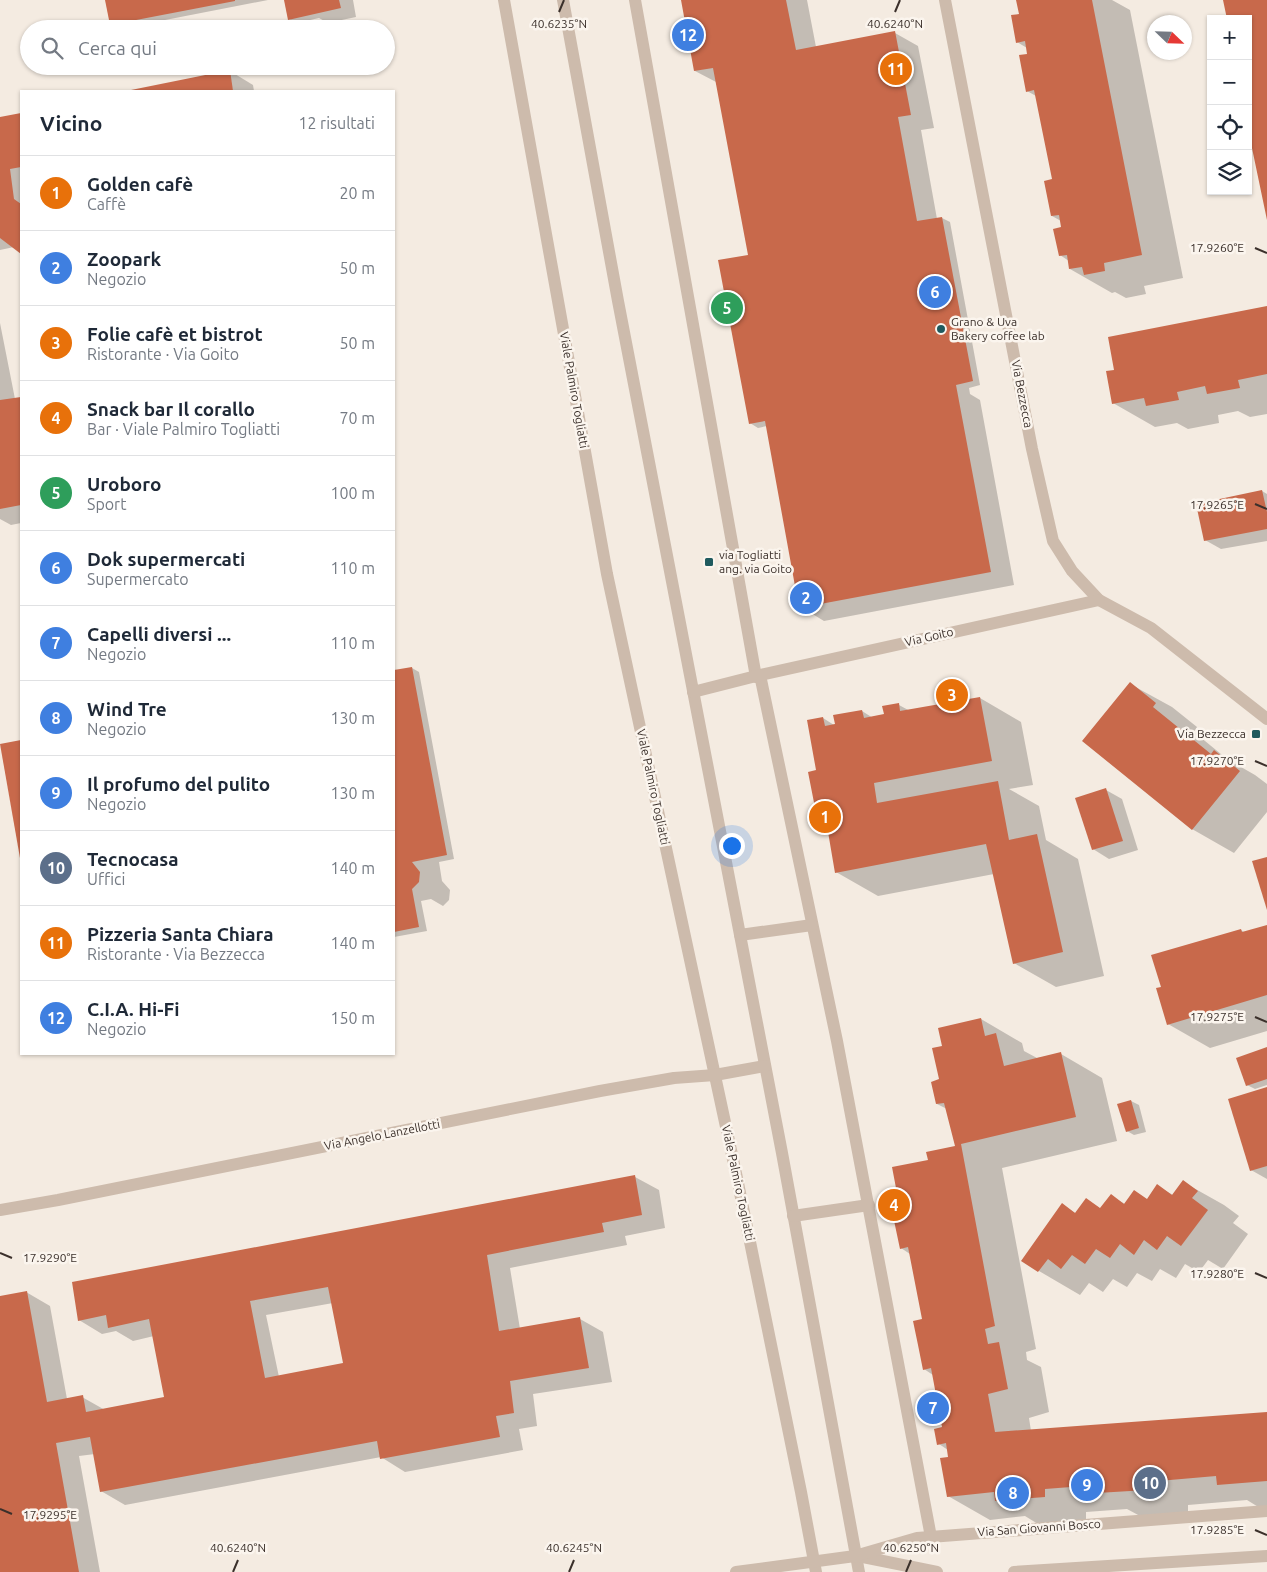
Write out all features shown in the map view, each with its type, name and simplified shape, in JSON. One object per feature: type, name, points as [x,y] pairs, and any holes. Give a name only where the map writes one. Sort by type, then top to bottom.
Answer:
[{"type":"street","name":"Viale Palmiro Togliatti","points":[[504,0],[608,574],[714,1074],[815,1566]]},
{"type":"street","points":[[563,0],[618,301],[765,1066],[859,1572]]},
{"type":"street","points":[[634,0],[758,676],[837,1040],[930,1537]]},
{"type":"street","name":"Via Bezzecca","points":[[945,0],[1028,429],[1053,541],[1072,571],[1099,600],[1151,628],[1267,719]]},
{"type":"street","name":"Via Goito","points":[[758,676],[1099,600]]},
{"type":"street","points":[[693,692],[758,676]]},
{"type":"street","points":[[740,935],[812,925]]},
{"type":"street","name":"Via Angelo Lanzellotti","points":[[0,1210],[600,1091],[674,1078],[765,1066]]},
{"type":"street","points":[[793,1216],[869,1204]]},
{"type":"street","name":"Via San Giovanni Bosco","points":[[736,1572],[815,1566],[917,1538],[1267,1511]]},
{"type":"street","points":[[856,1556],[937,1572]]},
{"type":"street","points":[[1014,1572],[1267,1556]]},
{"type":"building","points":[[105,0],[235,0],[136,20],[109,20]]},
{"type":"building","points":[[284,0],[339,0],[341,8],[288,20]]},
{"type":"building","points":[[681,0],[786,0],[796,50],[895,31],[911,115],[898,117],[917,221],[942,217],[973,381],[956,385],[991,572],[799,608],[765,421],[749,424],[718,260],[748,255],[713,68],[694,71]]},
{"type":"building","points":[[1016,0],[1092,0],[1142,255],[1104,263],[1105,271],[1084,275],[1082,267],[1069,269],[1067,255],[1059,256],[1053,229],[1061,227],[1059,215],[1051,216],[1044,181],[1052,179],[1034,90],[1026,92],[1019,55],[1027,54],[1025,41],[1016,43],[1011,15],[1019,14]]},
{"type":"building","points":[[1223,0],[1267,0],[1267,220],[1252,148],[1252,15],[1226,15]]},
{"type":"building","points":[[205,75],[231,75],[233,90],[131,90]]},
{"type":"building","points":[[20,113],[20,167],[10,169],[14,199],[20,203],[20,253],[0,238],[0,117]]},
{"type":"building","points":[[1267,306],[1267,374],[1238,380],[1240,388],[1207,394],[1205,386],[1177,392],[1179,400],[1146,406],[1144,398],[1112,404],[1106,371],[1114,370],[1108,337]]},
{"type":"building","points":[[20,397],[20,505],[0,509],[0,400]]},
{"type":"building","points":[[1262,490],[1267,512],[1267,529],[1204,541],[1196,504]]},
{"type":"building","points":[[412,667],[447,855],[412,862],[420,872],[419,882],[412,889],[419,927],[395,932],[395,670]]},
{"type":"building","points":[[1130,682],[1156,703],[1153,707],[1211,754],[1214,750],[1240,771],[1192,830],[1082,741]]},
{"type":"building","points":[[980,697],[992,761],[874,783],[877,803],[998,781],[1009,840],[1037,834],[1063,952],[1013,964],[986,844],[835,873],[827,826],[819,828],[808,772],[816,770],[807,720],[823,717],[825,726],[835,724],[833,715],[862,710],[864,718],[884,714],[882,706],[899,703],[900,711]]},
{"type":"building","points":[[20,740],[20,858],[0,744]]},
{"type":"building","points":[[1106,788],[1123,841],[1092,850],[1075,798]]},
{"type":"building","points":[[1267,857],[1267,910],[1252,861]]},
{"type":"building","points":[[1267,925],[1267,995],[1167,1025],[1156,988],[1161,987],[1151,955],[1241,929],[1242,932]]},
{"type":"building","points":[[981,1018],[985,1036],[996,1033],[1004,1066],[1061,1052],[1076,1117],[961,1144],[995,1326],[985,1329],[988,1344],[999,1342],[1008,1389],[988,1394],[995,1432],[1267,1412],[1267,1481],[1217,1485],[1216,1476],[1147,1482],[1147,1490],[1097,1493],[1097,1485],[1045,1489],[1045,1497],[995,1501],[994,1492],[947,1497],[940,1458],[948,1457],[946,1443],[937,1445],[934,1429],[942,1427],[931,1368],[923,1370],[913,1321],[922,1319],[908,1247],[900,1249],[892,1211],[900,1209],[892,1167],[928,1160],[926,1152],[955,1146],[944,1103],[936,1104],[931,1082],[939,1079],[932,1048],[942,1046],[938,1028]]},
{"type":"building","points":[[1267,1047],[1267,1079],[1246,1086],[1236,1058]]},
{"type":"building","points":[[1267,1087],[1267,1166],[1250,1171],[1228,1099]]},
{"type":"building","points":[[1131,1100],[1139,1128],[1126,1132],[1117,1104]]},
{"type":"building","points":[[635,1175],[642,1215],[602,1223],[604,1232],[487,1255],[499,1331],[580,1317],[589,1368],[510,1381],[514,1413],[496,1416],[500,1437],[380,1459],[377,1441],[100,1492],[90,1437],[56,1443],[79,1572],[0,1572],[0,1296],[27,1291],[47,1402],[83,1395],[86,1412],[164,1397],[149,1319],[108,1328],[106,1315],[78,1321],[72,1282]],"holes":[[[328,1287],[343,1363],[265,1378],[250,1301]]]},
{"type":"building","points":[[1183,1180],[1198,1191],[1192,1198],[1208,1210],[1181,1246],[1167,1236],[1157,1250],[1144,1240],[1134,1255],[1120,1244],[1110,1258],[1096,1249],[1085,1264],[1072,1255],[1061,1269],[1048,1259],[1038,1272],[1021,1261],[1062,1203],[1075,1213],[1086,1198],[1100,1208],[1111,1194],[1124,1204],[1134,1190],[1147,1199],[1157,1184],[1172,1195]]},
{"type":"place","name":"C.I.A. Hi-Fi","points":[[688,35]]},
{"type":"place","name":"Pizzeria Santa Chiara","points":[[896,69]]},
{"type":"place","name":"Dok supermercati","points":[[935,292]]},
{"type":"place","name":"Uroboro","points":[[727,308]]},
{"type":"place","name":"Grano & Uva Bakery coffee lab","points":[[941,329]]},
{"type":"place","name":"via Togliatti ang. via Goito","points":[[709,562]]},
{"type":"place","name":"Zoopark","points":[[806,598]]},
{"type":"place","name":"Folie cafè et bistrot","points":[[952,695]]},
{"type":"place","name":"Via Bezzecca","points":[[1256,734]]},
{"type":"place","name":"Golden cafè","points":[[825,817]]},
{"type":"place","name":"Snack bar Il corallo","points":[[894,1205]]},
{"type":"place","name":"Capelli diversi ...","points":[[933,1408]]},
{"type":"place","name":"Tecnocasa","points":[[1150,1483]]},
{"type":"place","name":"Il profumo del pulito","points":[[1087,1485]]},
{"type":"place","name":"Wind Tre","points":[[1013,1493]]}]
